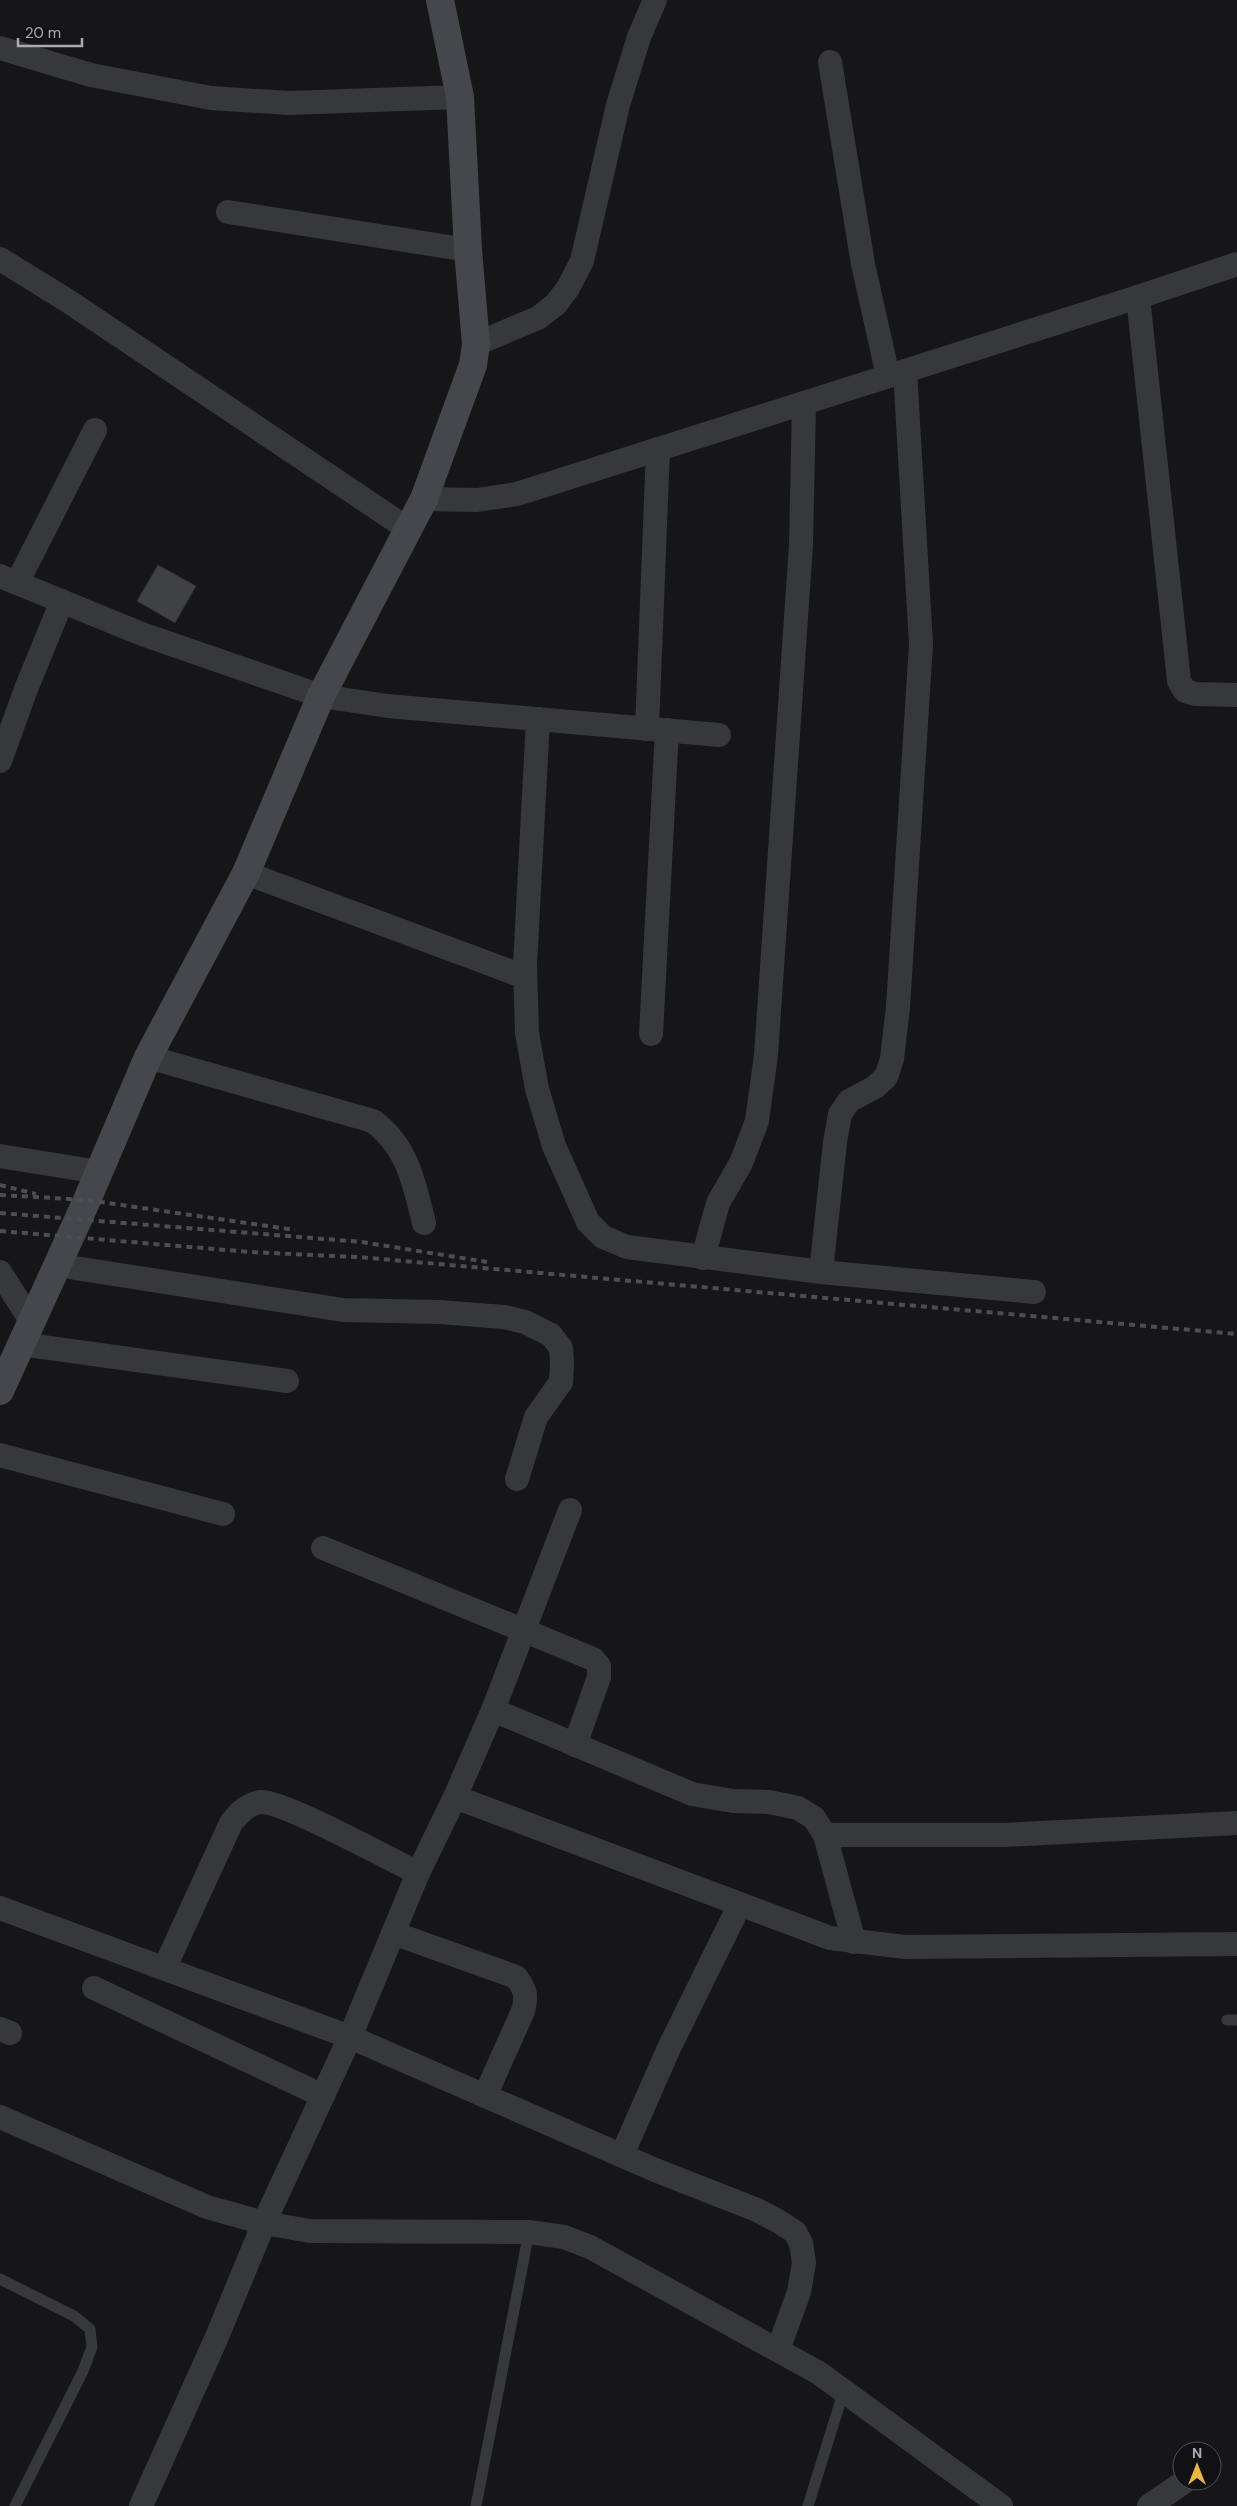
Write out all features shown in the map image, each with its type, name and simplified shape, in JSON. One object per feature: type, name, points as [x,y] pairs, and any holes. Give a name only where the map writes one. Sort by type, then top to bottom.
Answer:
[{"type":"street","points":[[0,1391],[99,1172],[148,1057],[246,873],[321,696],[424,499],[473,365],[476,344],[468,250],[460,97],[440,0]]},
{"type":"street","points":[[476,344],[538,318],[556,304],[568,288],[582,261],[618,106],[639,37],[655,0]]},
{"type":"street","points":[[0,48],[91,75],[211,98],[288,103],[460,97]]},
{"type":"street","points":[[821,1272],[835,1142],[840,1114],[849,1101],[875,1087],[886,1076],[892,1059],[898,1007],[921,644],[896,373],[863,264],[830,62]]},
{"type":"street","points":[[228,212],[468,250]]},
{"type":"street","points":[[0,259],[68,301],[408,528]]},
{"type":"street","points":[[424,499],[477,500],[517,494],[1237,264]]},
{"type":"street","points":[[1138,297],[1179,680],[1185,691],[1195,694],[1237,695]]},
{"type":"street","points":[[703,1258],[718,1203],[741,1163],[757,1121],[765,1064],[801,545],[804,403]]},
{"type":"street","points":[[95,430],[9,579],[142,634],[321,696],[388,706],[719,735]]},
{"type":"street","points":[[650,1034],[657,729],[658,449]]},
{"type":"street","points":[[0,761],[26,689],[62,601]]},
{"type":"street","points":[[538,719],[525,977],[527,1033],[537,1089],[554,1146],[588,1222],[602,1238],[627,1247],[821,1272],[1034,1292]]},
{"type":"street","points":[[246,873],[525,977]]},
{"type":"street","points":[[148,1057],[373,1121],[386,1131],[399,1147],[411,1171],[424,1223]]},
{"type":"street","points":[[0,1156],[99,1172]]},
{"type":"street","points":[[56,1265],[343,1310],[439,1312],[504,1317],[525,1322],[551,1335],[561,1348],[562,1365],[561,1382],[536,1417],[517,1479]]},
{"type":"street","points":[[0,1272],[26,1332]]},
{"type":"street","points":[[26,1332],[287,1381]]},
{"type":"street","points":[[0,1455],[223,1514]]},
{"type":"street","points":[[142,2506],[216,2339],[264,2223],[350,2037],[418,1873],[493,1710],[570,1510]]},
{"type":"street","points":[[323,1548],[592,1659],[599,1666],[599,1676],[575,1745]]},
{"type":"street","points":[[493,1710],[692,1794],[716,1799],[769,1802],[798,1808],[814,1818],[825,1835],[854,1942]]},
{"type":"street","points":[[455,1796],[830,1938],[905,1947],[1237,1944]]},
{"type":"street","points":[[165,1967],[230,1823],[242,1809],[262,1802],[293,1811],[418,1873]]},
{"type":"street","points":[[825,1835],[1004,1835],[1237,1823]]},
{"type":"street","points":[[622,2156],[669,2048],[740,1904]]},
{"type":"street","points":[[0,1908],[165,1967],[350,2037],[622,2156],[757,2210],[795,2232],[801,2243],[804,2263],[799,2292],[778,2350]]},
{"type":"street","points":[[393,1933],[516,1977],[524,1988],[526,1997],[523,2011],[485,2096]]},
{"type":"street","points":[[94,1988],[323,2096]]},
{"type":"street","points":[[0,2117],[207,2207],[264,2223],[310,2231],[529,2232],[564,2237],[590,2247],[820,2373],[1002,2506]]},
{"type":"street","points":[[1149,2506],[1172,2490]]},
{"type":"lane","points":[[476,2506],[529,2232]]},
{"type":"lane","points":[[0,2279],[74,2316],[90,2329],[92,2347],[83,2371],[15,2506]]},
{"type":"lane","points":[[808,2506],[844,2390]]},
{"type":"building","points":[[158,565],[196,586],[175,623],[137,601]]},
{"type":"railway","points":[[0,1185],[36,1194]]},
{"type":"railway","points":[[0,1195],[87,1200],[295,1230]]},
{"type":"railway","points":[[0,1213],[362,1242],[487,1262]]},
{"type":"railway","points":[[0,1231],[250,1252],[358,1257],[1237,1334]]}]
